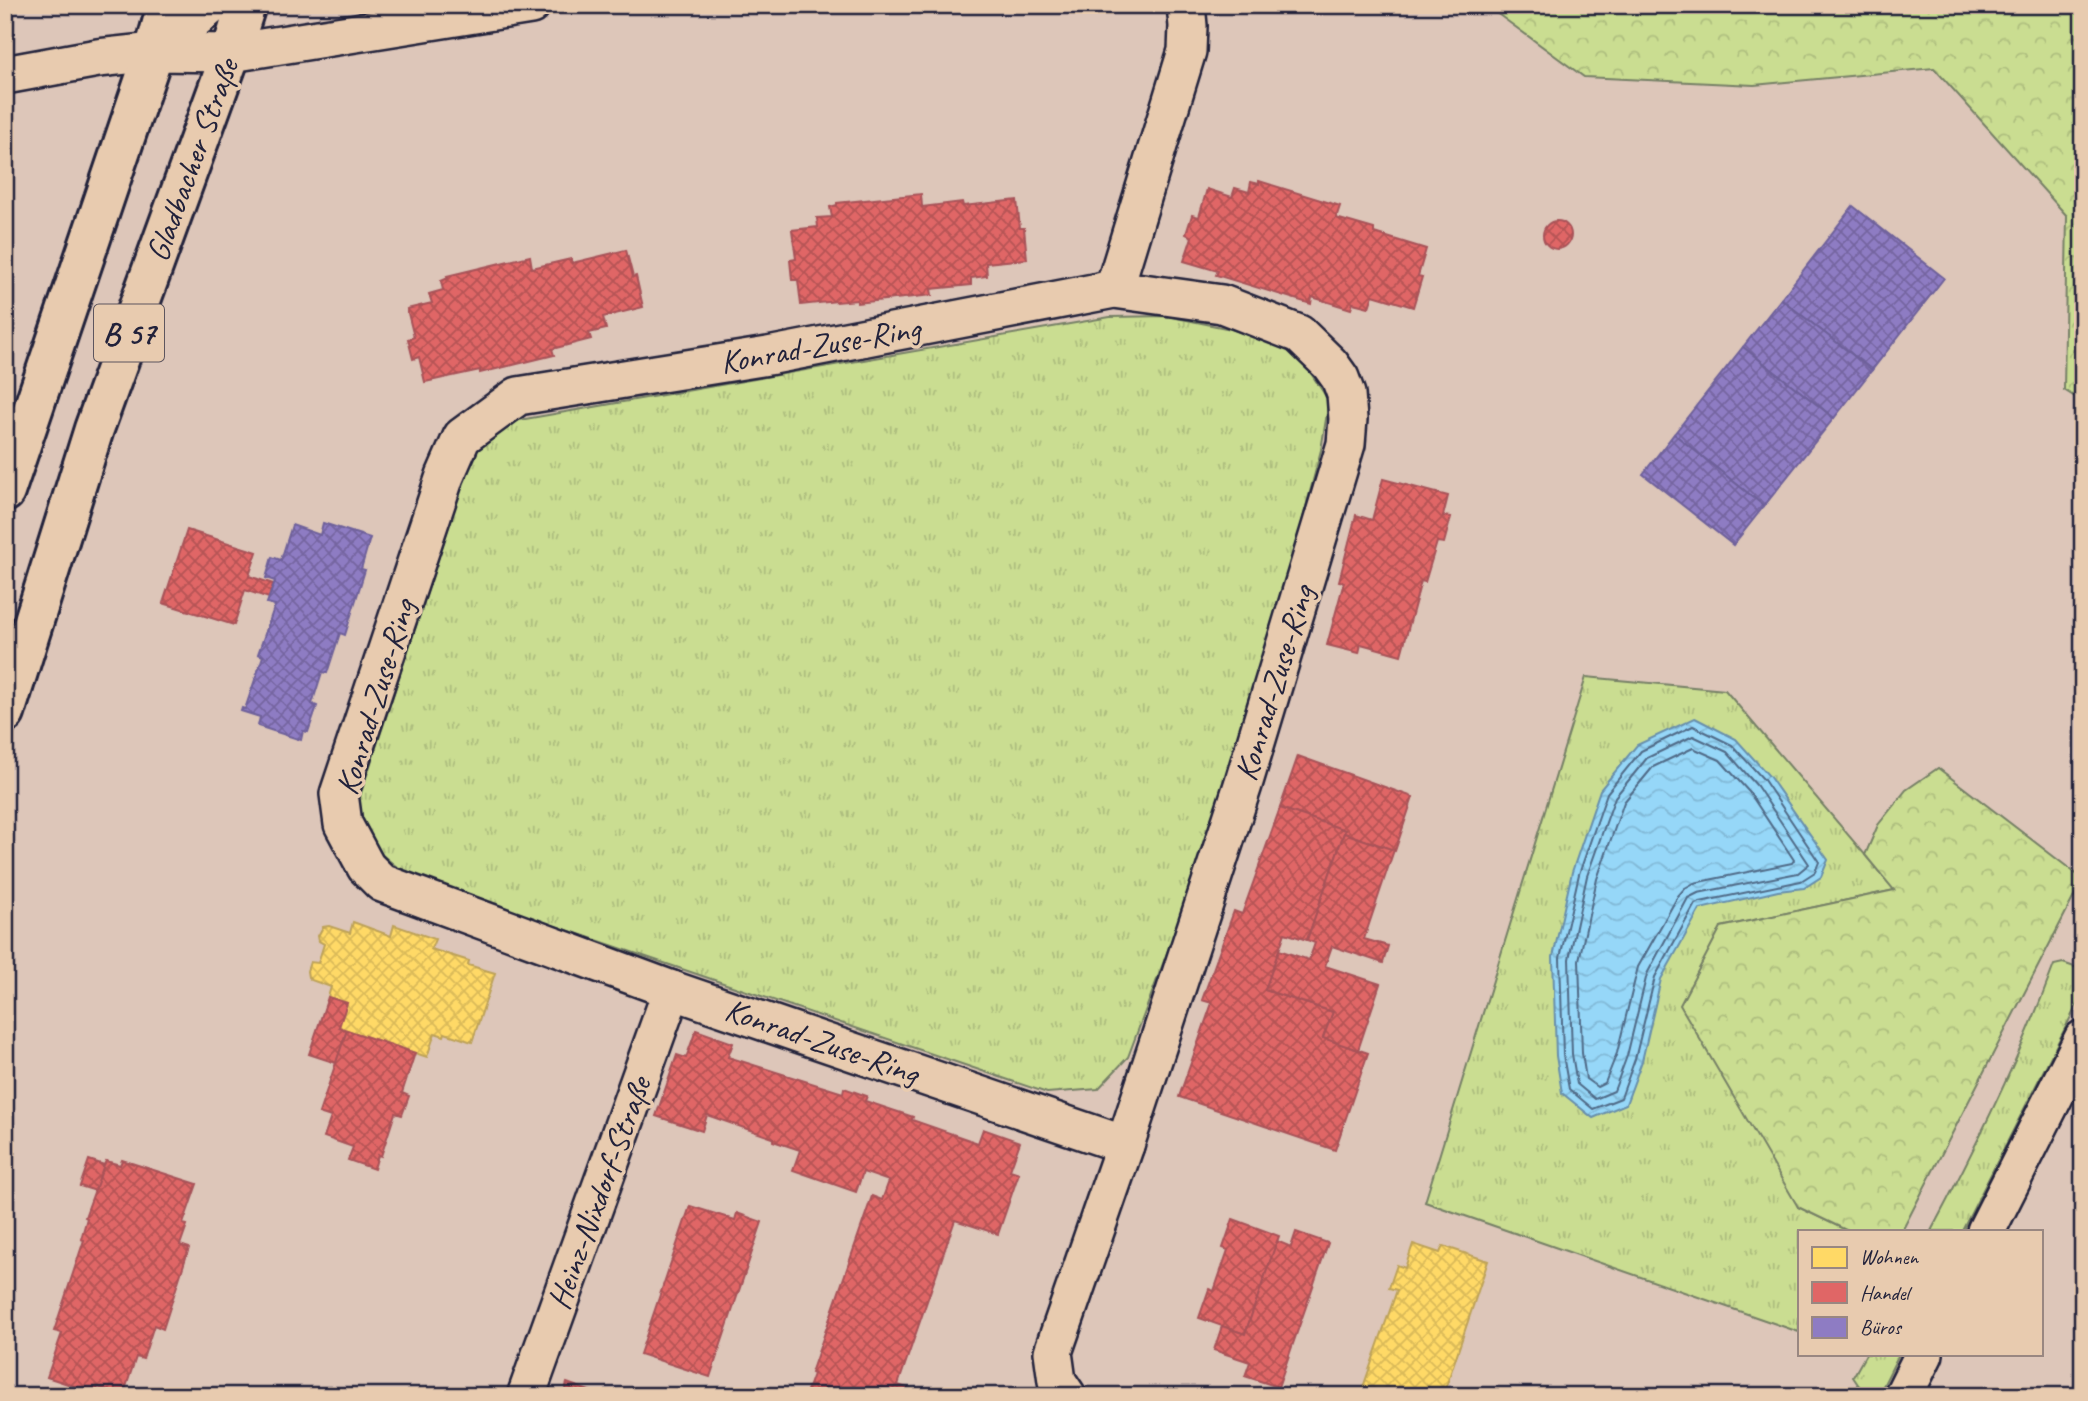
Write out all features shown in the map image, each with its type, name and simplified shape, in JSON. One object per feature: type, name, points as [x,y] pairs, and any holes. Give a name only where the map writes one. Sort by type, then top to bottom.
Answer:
[{"type":"main road","name":"Gladbacher Straße","points":[[5,492],[154,52],[167,5]]},
{"type":"main road","name":"Gladbacher Straße","points":[[5,713],[94,429],[246,5]]},
{"type":"street","points":[[154,52],[212,5]]},
{"type":"street","points":[[5,75],[98,58],[154,52],[231,53],[531,5]]},
{"type":"street","points":[[1114,289],[1186,51],[1186,5]]},
{"type":"street","name":"Konrad-Zuse-Ring","points":[[1067,1396],[1057,1381],[1053,1352],[1125,1144],[1243,785],[1346,444],[1346,394],[1340,378],[1330,364],[1299,334],[1222,304],[1114,289],[768,356],[518,396],[462,437],[445,476],[339,794],[343,824],[366,867],[382,883],[672,990],[1125,1144]]},
{"type":"street","name":"Heinz-Nixdorf-Straße","points":[[526,1396],[672,990]]},
{"type":"street","points":[[1987,1230],[2083,1039]]},
{"type":"street","points":[[1903,1396],[1923,1356]]},
{"type":"green space","points":[[1494,5],[2083,5],[2083,402],[2064,390],[2067,216],[1934,68],[1754,85],[1584,77],[1495,12]]},
{"type":"green space","points":[[1167,316],[1231,329],[1297,352],[1329,401],[1321,450],[1240,758],[1128,1057],[1098,1089],[1047,1093],[408,876],[381,854],[356,808],[476,444],[508,422],[1110,317]]},
{"type":"green space","points":[[1586,677],[1725,690],[1895,890],[1721,927],[1798,1207],[1846,1230],[1798,1230],[1798,1332],[1425,1202]]},
{"type":"green space","points":[[1938,768],[2083,879],[1903,1230],[1846,1230],[1798,1207],[1680,1005],[1721,927],[1894,890],[1865,855],[1878,825],[1906,790]]},
{"type":"green space","points":[[2063,963],[2083,970],[2083,993],[1963,1230],[1932,1230],[1997,1100],[2054,965]]},
{"type":"green space","points":[[1865,1356],[1898,1356],[1878,1396],[1866,1396],[1853,1377]]},
{"type":"water","points":[[1695,718],[1736,739],[1769,776],[1828,860],[1821,877],[1804,888],[1778,891],[1700,909],[1661,979],[1642,1061],[1626,1104],[1593,1118],[1562,1093],[1556,1056],[1553,957],[1572,872],[1600,790],[1637,745]]},
{"type":"building: Wohnen","points":[[353,922],[391,936],[394,925],[435,939],[431,949],[469,961],[468,965],[495,973],[472,1042],[445,1033],[444,1036],[435,1033],[427,1057],[338,1027],[347,1003],[328,997],[331,987],[311,980],[307,971],[310,962],[318,963],[324,944],[319,941],[318,936],[323,927],[329,926],[350,933]]},
{"type":"building: Wohnen","points":[[1413,1244],[1440,1253],[1443,1246],[1488,1261],[1443,1396],[1360,1396],[1397,1290],[1389,1288],[1397,1265],[1405,1268]]},
{"type":"building: Handel","points":[[1259,181],[1340,206],[1336,218],[1426,249],[1418,276],[1422,277],[1413,307],[1373,295],[1369,307],[1353,303],[1351,309],[1312,297],[1311,304],[1216,275],[1218,271],[1184,261],[1192,237],[1186,234],[1192,215],[1199,217],[1207,189],[1232,197],[1235,188],[1249,192],[1251,182],[1259,184]]},
{"type":"building: Handel","points":[[921,194],[922,207],[1017,200],[1020,228],[1024,228],[1027,259],[986,263],[987,276],[971,278],[971,285],[931,289],[932,295],[857,303],[857,300],[801,305],[798,280],[792,280],[790,260],[796,259],[792,230],[818,227],[817,218],[832,217],[830,207],[837,203]]},
{"type":"building: Handel","points":[[1557,221],[1567,225],[1571,235],[1567,245],[1557,249],[1547,245],[1543,235],[1547,225]]},
{"type":"building: Handel","points":[[626,250],[633,277],[636,276],[643,307],[603,317],[606,329],[589,333],[591,339],[552,349],[554,355],[480,373],[480,370],[425,382],[419,357],[413,359],[408,339],[414,337],[407,309],[432,303],[429,294],[443,290],[441,281],[448,278],[447,276],[530,256],[532,268],[571,259],[572,263]]},
{"type":"building: Handel","points":[[1383,479],[1448,496],[1443,516],[1451,517],[1444,543],[1437,542],[1425,582],[1421,581],[1401,655],[1361,644],[1359,653],[1327,645],[1344,582],[1339,581],[1356,515],[1372,520]]},
{"type":"building: Handel","points":[[187,530],[257,552],[249,576],[273,584],[269,598],[245,590],[234,625],[163,603]]},
{"type":"building: Handel","points":[[1298,756],[1413,797],[1395,851],[1344,833],[1345,830],[1280,808]]},
{"type":"building: Handel","points":[[1280,808],[1345,830],[1307,940],[1285,933],[1265,990],[1333,1012],[1323,1038],[1368,1053],[1335,1150],[1179,1097],[1212,1003],[1202,1000],[1234,911],[1242,914]]},
{"type":"building: Handel","points":[[1344,833],[1394,850],[1364,939],[1388,946],[1383,963],[1332,946],[1325,966],[1380,984],[1358,1050],[1323,1038],[1333,1012],[1265,990],[1279,950],[1309,960],[1315,943],[1307,940]]},
{"type":"building: Handel","points":[[328,997],[347,1003],[339,1027],[347,1030],[336,1063],[309,1054]]},
{"type":"building: Handel","points":[[347,1030],[415,1053],[402,1093],[409,1096],[402,1115],[395,1113],[374,1169],[348,1160],[353,1147],[324,1137],[331,1117],[319,1113]]},
{"type":"building: Handel","points":[[696,1030],[733,1043],[728,1057],[843,1093],[844,1088],[867,1096],[865,1101],[978,1143],[983,1129],[1020,1142],[1010,1170],[1019,1173],[998,1234],[955,1220],[898,1385],[916,1391],[914,1396],[805,1396],[872,1196],[882,1200],[889,1181],[863,1172],[856,1192],[793,1170],[800,1150],[773,1141],[773,1138],[707,1115],[702,1131],[656,1116],[677,1055],[686,1058]]},
{"type":"building: Handel","points":[[89,1160],[104,1165],[96,1191],[80,1186]]},
{"type":"building: Handel","points":[[122,1160],[197,1184],[183,1224],[187,1225],[180,1245],[189,1248],[163,1329],[154,1325],[143,1359],[136,1357],[123,1396],[98,1387],[95,1396],[75,1396],[77,1387],[47,1377],[62,1333],[54,1331],[84,1240],[81,1239],[87,1218],[85,1217],[104,1165],[106,1161],[120,1165]]},
{"type":"building: Handel","points":[[690,1206],[735,1220],[737,1213],[762,1222],[710,1377],[640,1354]]},
{"type":"building: Handel","points":[[1233,1219],[1279,1236],[1245,1334],[1199,1318],[1209,1289],[1214,1291],[1228,1250],[1223,1248]]},
{"type":"building: Handel","points":[[1296,1232],[1328,1243],[1278,1387],[1245,1376],[1250,1362],[1214,1350],[1222,1326],[1245,1334],[1277,1241],[1291,1247]]},
{"type":"building: Handel","points":[[567,1383],[603,1396],[563,1396]]},
{"type":"building: Büros","points":[[1853,206],[1944,278],[1872,370],[1781,299]]},
{"type":"building: Büros","points":[[1781,299],[1872,370],[1834,418],[1743,347]]},
{"type":"building: Büros","points":[[1743,347],[1834,418],[1764,506],[1674,434]]},
{"type":"building: Büros","points":[[1674,434],[1764,506],[1733,545],[1643,474]]},
{"type":"building: Büros","points":[[323,523],[370,538],[361,569],[365,570],[345,635],[340,633],[327,673],[322,672],[312,704],[317,706],[308,732],[303,731],[301,740],[258,726],[260,717],[241,711],[242,708],[245,709],[263,656],[258,654],[275,605],[267,603],[275,581],[266,578],[272,557],[281,560],[292,525],[320,535]]}]
